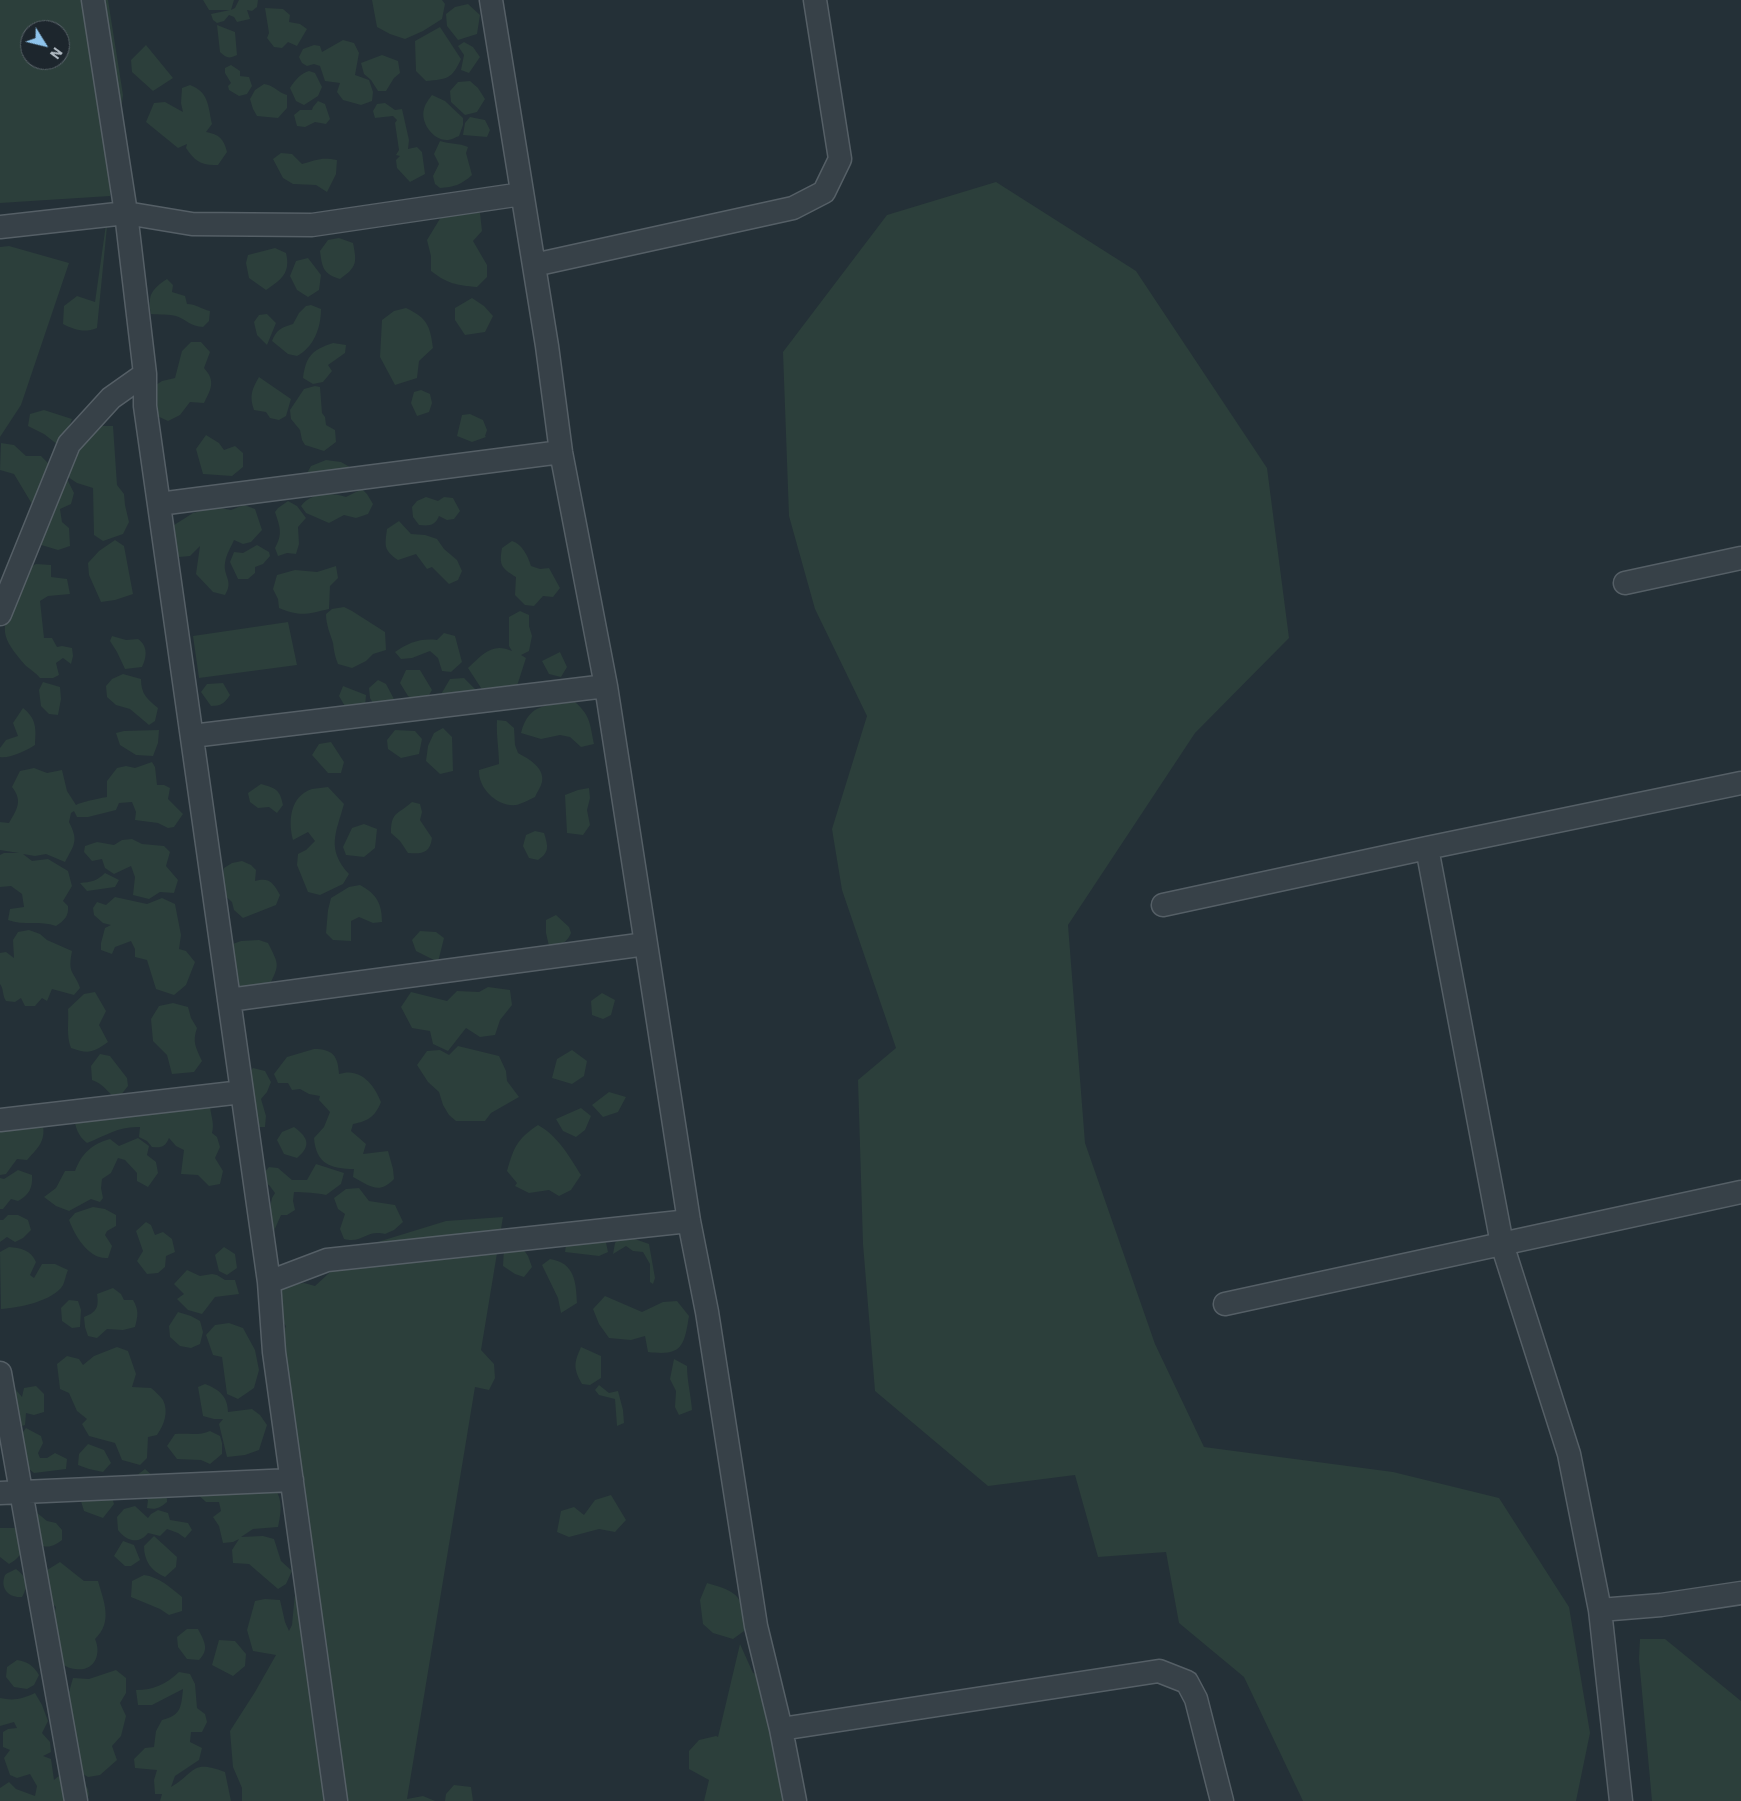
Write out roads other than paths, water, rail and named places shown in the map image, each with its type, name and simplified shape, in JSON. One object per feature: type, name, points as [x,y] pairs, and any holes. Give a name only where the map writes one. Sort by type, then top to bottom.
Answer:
[{"type":"street","points":[[93,0],[126,213],[146,374],[145,406],[269,1282],[274,1352],[336,1801]]},
{"type":"street","points":[[491,0],[547,346],[561,452],[606,686],[689,1221],[707,1312],[756,1626],[782,1729],[795,1801]]},
{"type":"street","points":[[534,265],[793,208],[824,192],[840,159],[815,0]]},
{"type":"street","points":[[0,228],[126,213],[192,224],[312,225],[522,194]]},
{"type":"street","points":[[0,614],[69,444],[111,398],[146,374]]},
{"type":"street","points":[[159,504],[561,452]]},
{"type":"street","points":[[1625,583],[1741,558]]},
{"type":"street","points":[[192,736],[606,686]]},
{"type":"street","points":[[1163,905],[1741,783]]},
{"type":"street","points":[[1427,848],[1502,1244],[1569,1454],[1600,1610],[1620,1801]]},
{"type":"street","points":[[229,1000],[646,944]]},
{"type":"street","points":[[0,1120],[242,1092]]},
{"type":"street","points":[[1225,1304],[1741,1192]]},
{"type":"street","points":[[269,1282],[327,1260],[689,1221]]},
{"type":"street","points":[[0,1373],[10,1492],[76,1801]]},
{"type":"street","points":[[10,1492],[292,1480]]},
{"type":"street","points":[[1600,1610],[1661,1605],[1741,1593]]},
{"type":"street","points":[[782,1729],[1159,1671],[1187,1682],[1196,1699],[1222,1801]]}]
